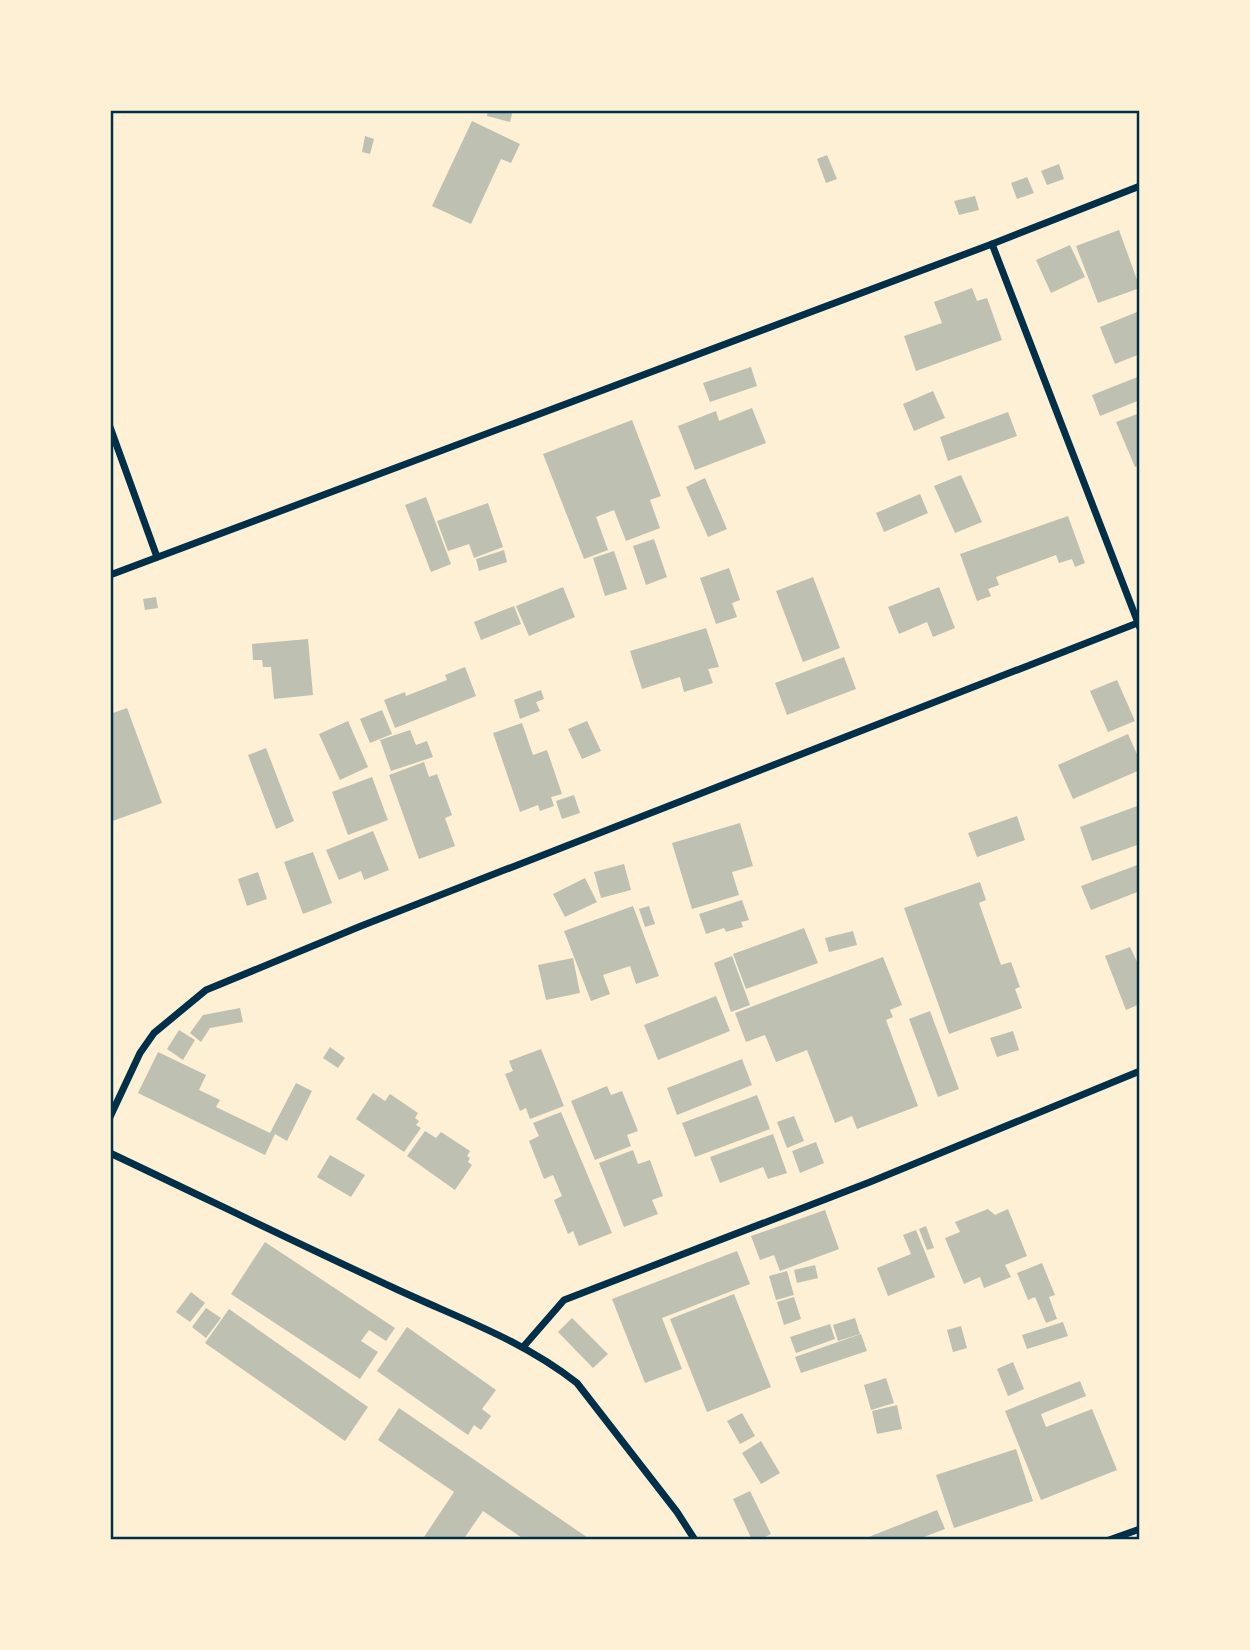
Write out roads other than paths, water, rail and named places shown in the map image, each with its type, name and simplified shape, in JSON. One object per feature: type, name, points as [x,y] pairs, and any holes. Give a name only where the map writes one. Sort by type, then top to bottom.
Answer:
[{"type":"street","points":[[110,575],[1140,187]]},
{"type":"street","points":[[110,1117],[140,1054],[155,1033],[206,990],[361,926],[1139,624],[992,244]]},
{"type":"street","points":[[110,427],[158,557]]},
{"type":"street","points":[[524,1346],[564,1300],[870,1182],[1140,1071]]},
{"type":"street","points":[[110,1153],[524,1346],[577,1383],[677,1512],[695,1540]]},
{"type":"street","points":[[1109,1540],[1140,1529]]}]
